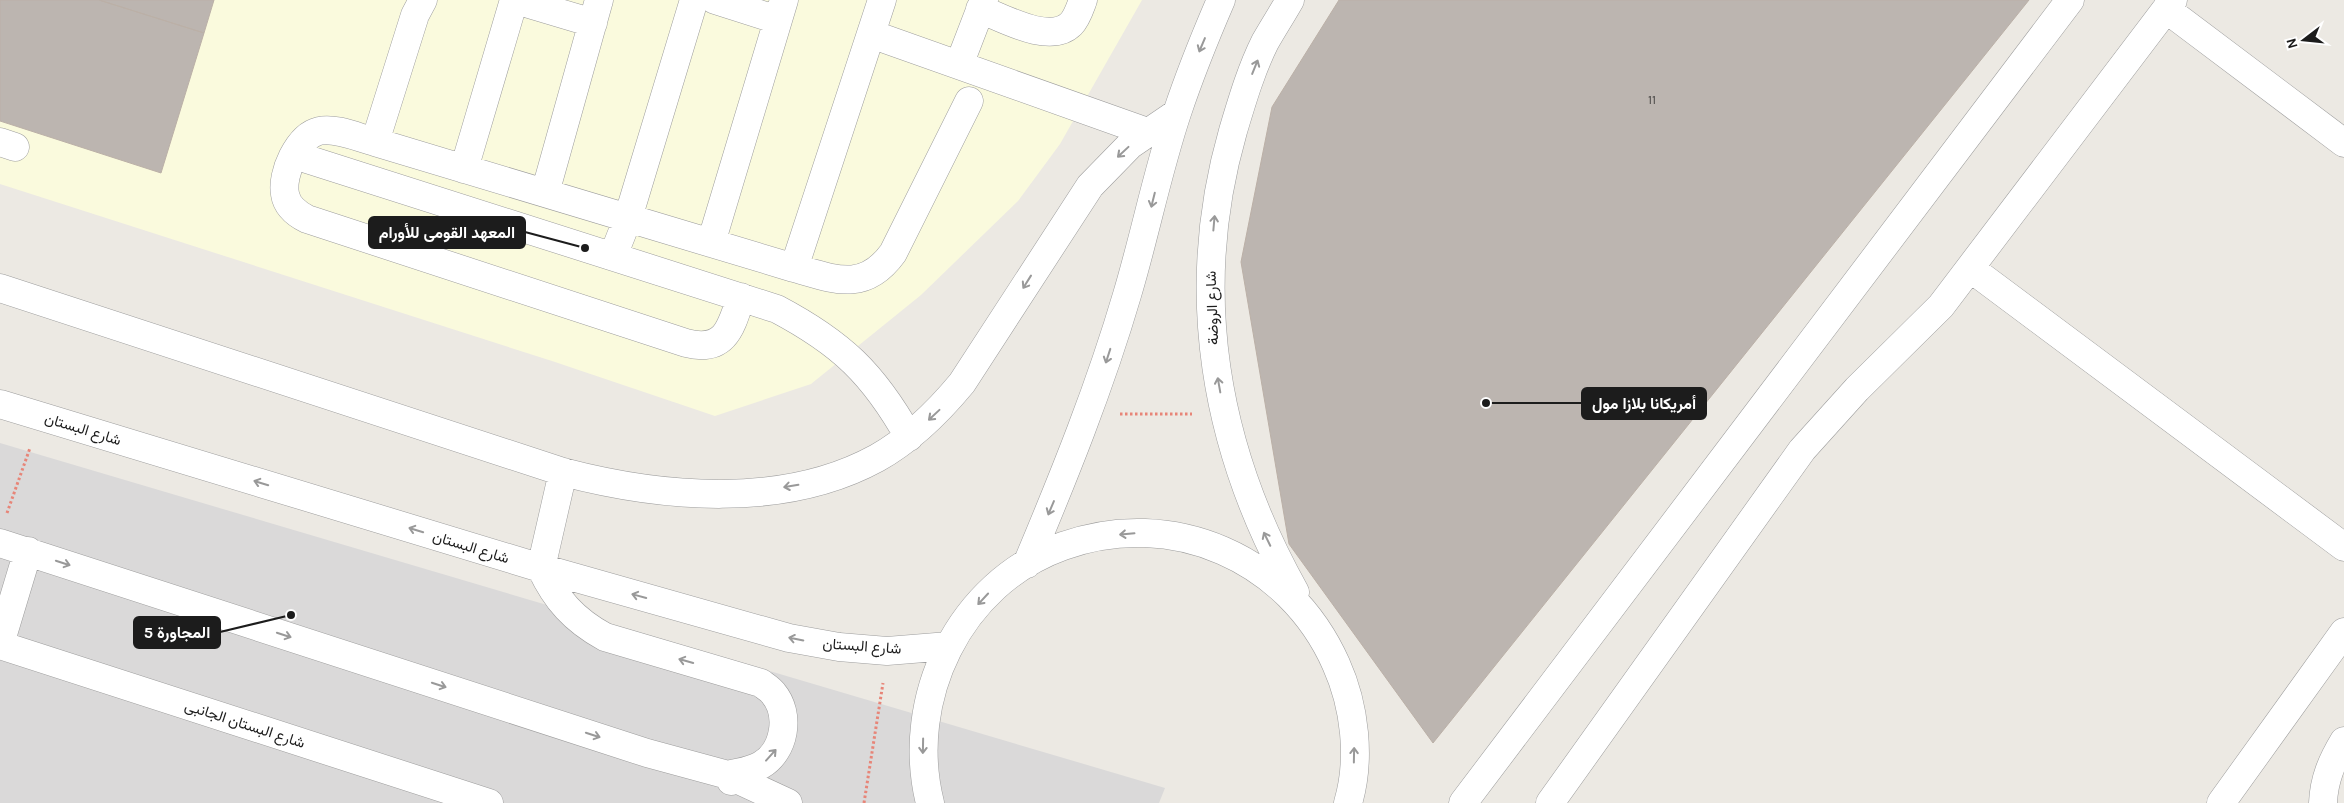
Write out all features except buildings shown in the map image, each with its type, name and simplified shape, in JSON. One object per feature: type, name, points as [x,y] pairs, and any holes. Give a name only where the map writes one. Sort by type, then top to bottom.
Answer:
[{"type":"street","points":[[375,142],[415,15],[423,0]]},
{"type":"street","points":[[464,169],[515,0],[596,11],[544,193]]},
{"type":"street","points":[[613,256],[628,218],[694,0]]},
{"type":"street","points":[[711,243],[781,10],[715,0]]},
{"type":"street","points":[[794,268],[882,0]]},
{"type":"street","points":[[959,65],[982,5],[1048,34],[1065,29],[1072,24],[1083,0]]},
{"type":"street","points":[[1027,564],[1087,414],[1127,295],[1177,114],[1198,53],[1220,0]]},
{"type":"street","name":"شارع الروضة","points":[[1290,0],[1265,43],[1242,98],[1226,155],[1215,214],[1210,264],[1211,314],[1215,364],[1224,414],[1238,466],[1256,517],[1306,613]]},
{"type":"street","points":[[1463,803],[2070,0]]},
{"type":"street","points":[[1550,803],[1802,450],[1857,389],[1941,306],[2170,5],[2344,143]]},
{"type":"street","points":[[871,34],[1147,132]]},
{"type":"street","points":[[741,297],[731,327],[725,335],[716,342],[706,346],[686,343],[298,215],[290,206],[285,195],[285,183],[294,155],[304,139],[320,131],[328,130],[375,142],[794,268],[844,281],[859,280],[873,274],[884,265],[893,253],[969,101]]},
{"type":"street","points":[[0,288],[563,472],[643,490],[684,494],[724,494],[764,490],[804,484],[844,474],[878,457],[909,436],[938,412],[962,384],[1090,186],[1109,165],[1147,132],[1177,114]]},
{"type":"street","points":[[294,155],[776,309],[810,327],[840,348],[868,374],[891,404],[909,436]]},
{"type":"street","points":[[558,239],[572,201]]},
{"type":"street","points":[[1970,268],[2344,547]]},
{"type":"street","name":"شارع البستان","points":[[0,404],[541,568],[789,638],[839,647],[888,651],[949,646]]},
{"type":"street","points":[[563,472],[541,568],[559,602],[588,628],[605,637],[761,683],[774,694],[782,708],[784,724],[782,740],[774,754],[762,765],[728,775]]},
{"type":"street","points":[[930,803],[925,783],[923,748],[926,713],[934,678],[949,646],[968,616],[991,591],[1027,564],[1062,547],[1099,536],[1137,533],[1176,536],[1213,546],[1248,563],[1280,585],[1306,613],[1328,646],[1344,681],[1353,719],[1354,801]]},
{"type":"street","points":[[0,543],[647,753],[728,775],[788,803]]},
{"type":"street","points":[[0,645],[28,551]]},
{"type":"street","points":[[2221,803],[2344,632]]},
{"type":"street","name":"شارع البستان الجانبى","points":[[0,645],[489,803]]},
{"type":"street","points":[[2323,803],[2323,788],[2332,761],[2344,741]]},
{"type":"street","points":[[728,775],[746,803]]},
{"type":"path","points":[[1087,414],[1224,414]]},
{"type":"path","points":[[6,515],[40,417]]},
{"type":"path","points":[[864,803],[888,651]]},
{"type":"shaded area","points":[[0,0],[1142,0],[1060,144],[1018,201],[921,295],[811,384],[715,416],[552,361],[0,184]]},
{"type":"shaded area","points":[[0,443],[1165,788],[1159,803],[0,803]]},
{"type":"place","name":"المعهد القومى للأورام","points":[[585,248]]},
{"type":"place","name":"أمريكانا بلازا مول","points":[[1486,403]]},
{"type":"place","name":"المجاورة 5","points":[[291,615]]}]
